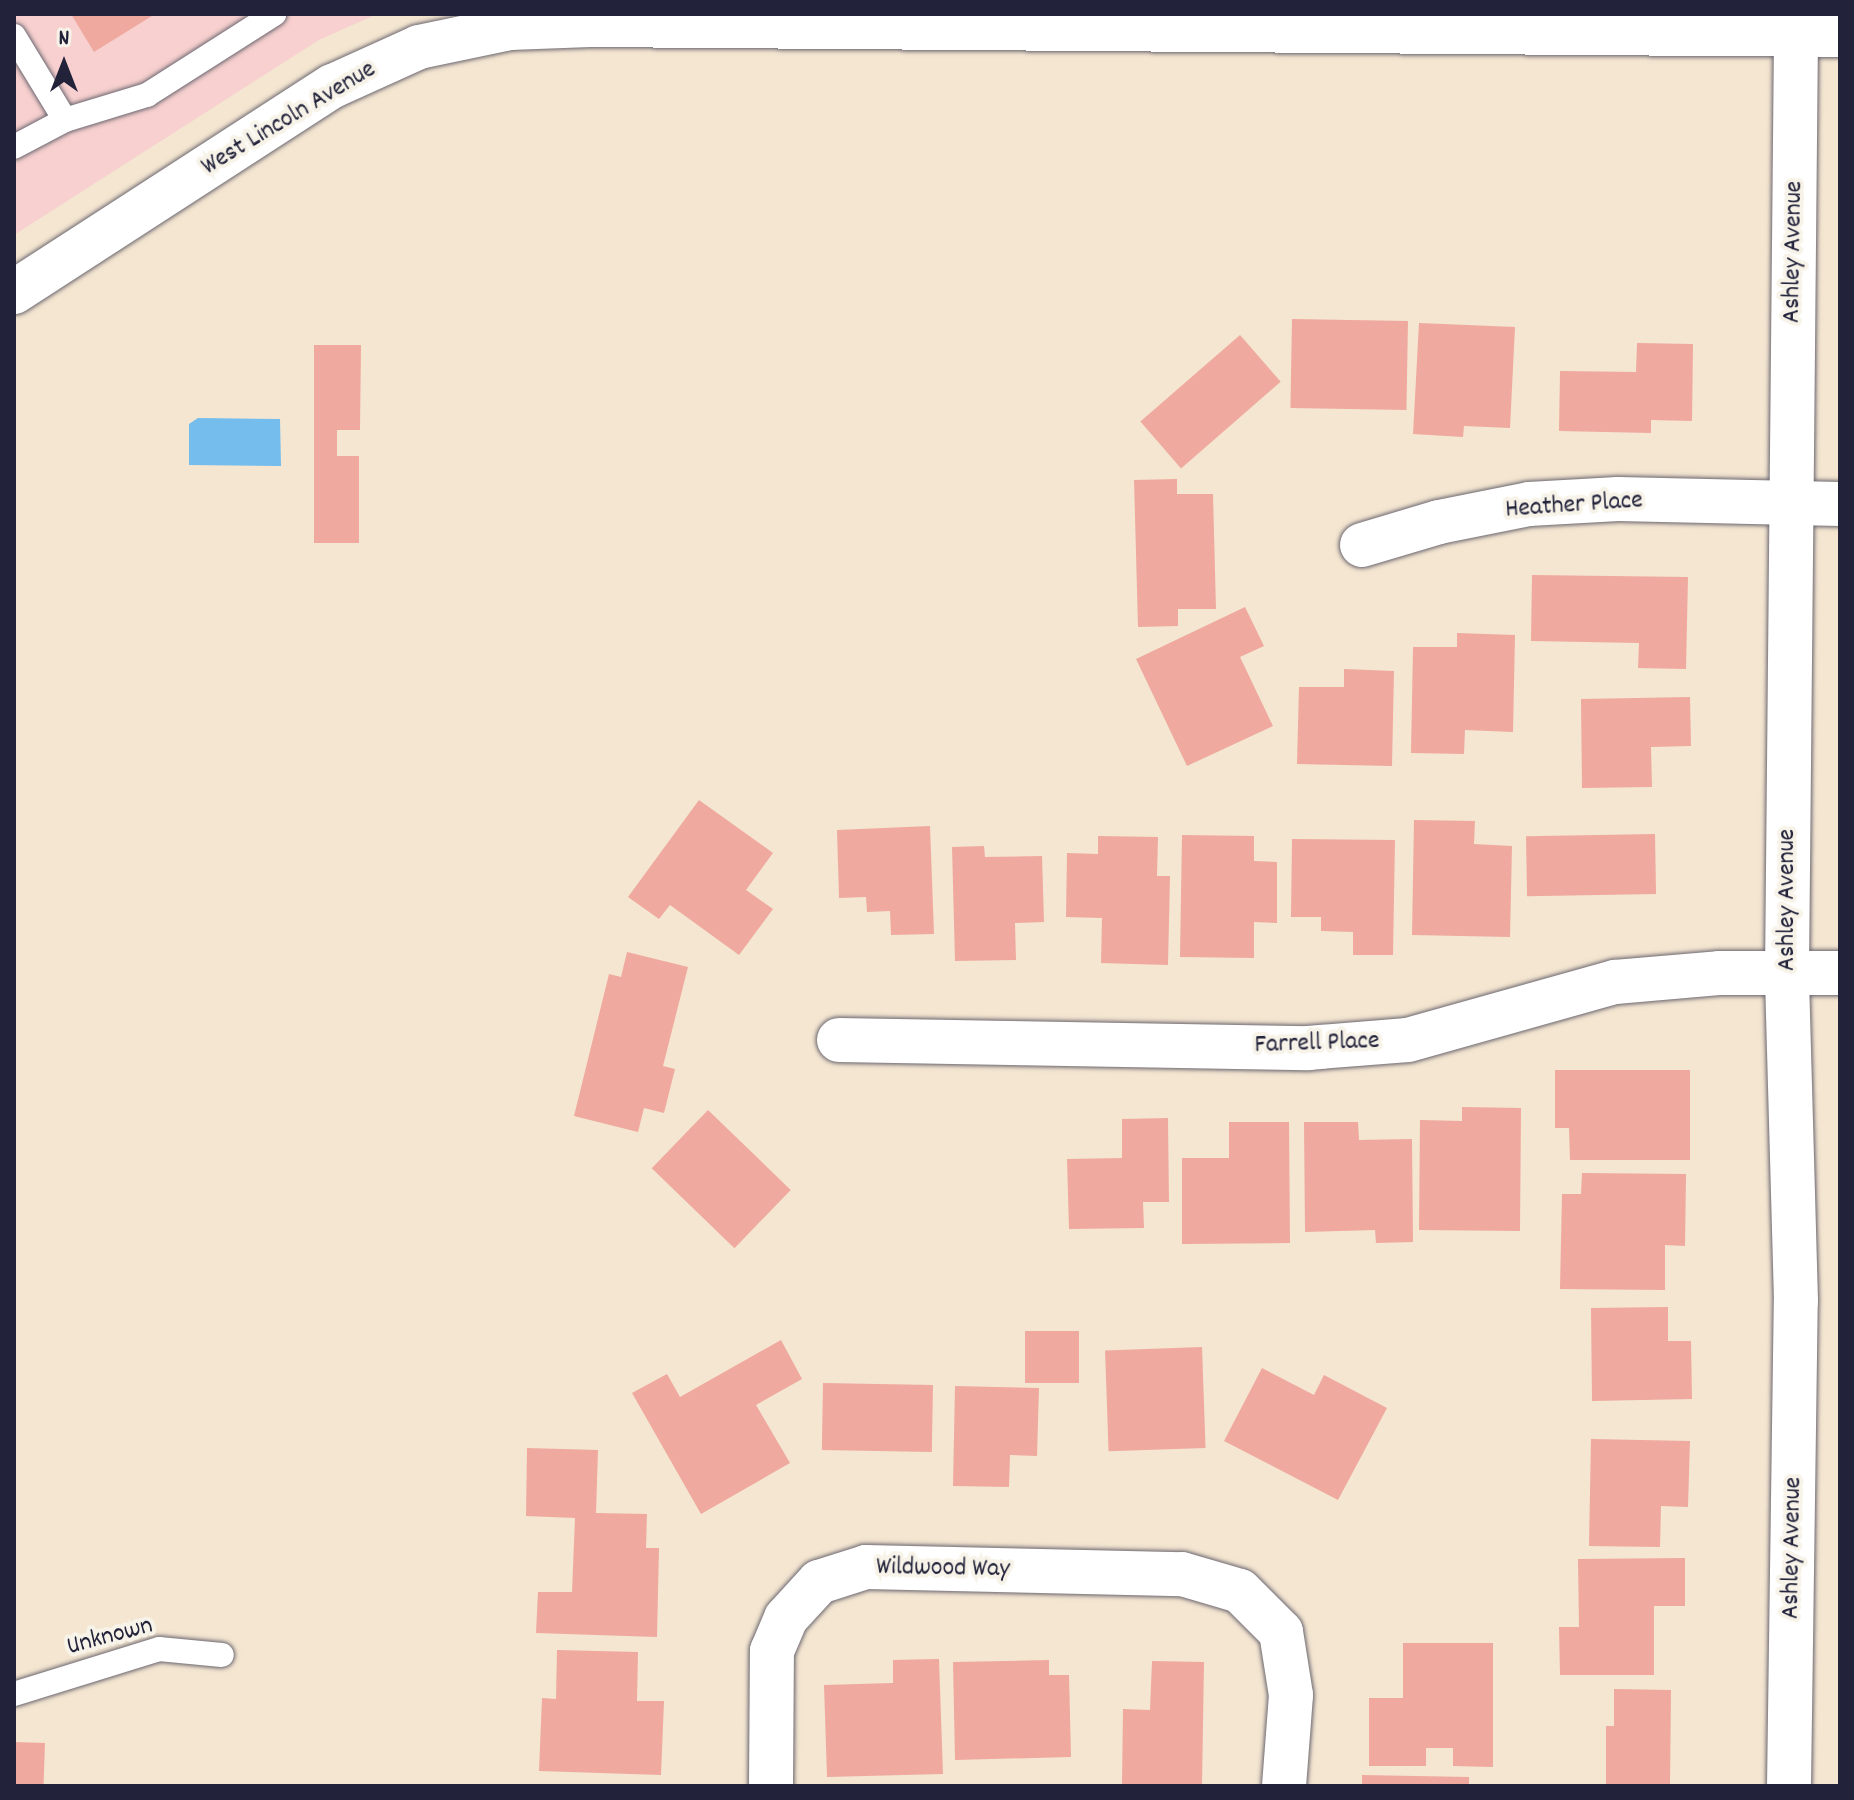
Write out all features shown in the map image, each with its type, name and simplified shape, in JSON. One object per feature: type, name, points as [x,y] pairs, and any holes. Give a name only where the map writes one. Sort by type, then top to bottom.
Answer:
[{"type":"street","name":"West Lincoln Avenue","points":[[14,292],[333,86],[419,47],[509,21],[590,25],[1796,24],[1840,35]]},
{"type":"street","name":"Ashley Avenue","points":[[1789,1786],[1796,1301],[1787,973],[1796,24]]},
{"type":"street","name":"Heather Place","points":[[1362,545],[1439,522],[1529,504],[1618,499],[1840,504]]},
{"type":"street","name":"Farrell Place","points":[[839,1040],[1308,1048],[1408,1040],[1615,982],[1719,973],[1840,973]]},
{"type":"street","name":"Wildwood Way","points":[[771,1786],[772,1651],[786,1618],[819,1582],[866,1567],[1182,1574],[1240,1591],[1281,1632],[1291,1695],[1284,1786]]},
{"type":"lane","points":[[14,147],[65,120],[147,95],[274,14]]},
{"type":"lane","points":[[14,36],[65,120]]},
{"type":"lane","name":"Unknown","points":[[14,1694],[159,1649],[222,1655]]},
{"type":"shaded area","points":[[14,14],[377,14],[319,40],[14,235]]},
{"type":"water","points":[[198,418],[280,419],[281,466],[189,465],[189,424]]},
{"type":"building","points":[[71,14],[155,14],[94,52]]},
{"type":"building","points":[[1292,319],[1408,321],[1406,410],[1290,408]]},
{"type":"building","points":[[1419,323],[1515,327],[1510,428],[1464,426],[1463,437],[1413,434]]},
{"type":"building","points":[[1240,335],[1281,382],[1181,468],[1140,422]]},
{"type":"building","points":[[1637,343],[1693,344],[1692,421],[1651,420],[1651,433],[1559,431],[1560,371],[1636,372]]},
{"type":"building","points":[[314,345],[361,345],[360,430],[337,430],[337,456],[359,456],[359,543],[314,543]]},
{"type":"building","points":[[1177,479],[1177,494],[1213,494],[1216,609],[1178,609],[1178,626],[1138,627],[1134,480]]},
{"type":"building","points":[[1532,575],[1688,577],[1686,669],[1638,668],[1639,643],[1531,641]]},
{"type":"building","points":[[1245,607],[1264,646],[1240,657],[1273,726],[1187,766],[1136,659]]},
{"type":"building","points":[[1457,633],[1515,635],[1513,732],[1465,730],[1464,754],[1411,753],[1413,647],[1457,647]]},
{"type":"building","points":[[1344,669],[1394,671],[1392,766],[1297,764],[1299,687],[1344,687]]},
{"type":"building","points":[[1690,697],[1691,746],[1651,747],[1652,787],[1582,788],[1581,699]]},
{"type":"building","points":[[699,800],[773,853],[746,890],[773,909],[739,955],[670,905],[659,919],[628,897]]},
{"type":"building","points":[[1414,820],[1475,821],[1474,844],[1512,846],[1510,937],[1412,935]]},
{"type":"building","points":[[930,826],[934,934],[891,935],[890,911],[867,912],[866,897],[839,898],[837,830]]},
{"type":"building","points":[[1655,834],[1656,894],[1527,896],[1526,836]]},
{"type":"building","points":[[1182,835],[1254,836],[1254,861],[1277,862],[1277,923],[1254,922],[1254,958],[1180,957]]},
{"type":"building","points":[[1098,836],[1158,837],[1157,876],[1170,876],[1168,965],[1101,963],[1102,918],[1066,917],[1067,853],[1098,854]]},
{"type":"building","points":[[1292,839],[1395,840],[1393,955],[1353,955],[1353,932],[1321,931],[1321,917],[1291,917]]},
{"type":"building","points":[[984,846],[985,857],[1042,856],[1044,922],[1015,923],[1016,960],[955,961],[952,847]]},
{"type":"building","points":[[627,952],[688,967],[663,1066],[675,1069],[664,1113],[644,1108],[638,1132],[574,1116],[609,974],[621,977]]},
{"type":"building","points":[[1555,1070],[1690,1070],[1690,1160],[1570,1160],[1569,1128],[1555,1128]]},
{"type":"building","points":[[1462,1107],[1521,1108],[1520,1231],[1419,1230],[1420,1120],[1462,1121]]},
{"type":"building","points":[[708,1110],[791,1190],[734,1248],[652,1168]]},
{"type":"building","points":[[1168,1118],[1169,1202],[1143,1202],[1144,1228],[1069,1229],[1067,1159],[1122,1158],[1122,1119]]},
{"type":"building","points":[[1229,1122],[1289,1122],[1290,1243],[1182,1244],[1182,1158],[1229,1158]]},
{"type":"building","points":[[1304,1122],[1358,1122],[1359,1140],[1412,1139],[1413,1242],[1376,1243],[1375,1230],[1305,1232]]},
{"type":"building","points":[[1582,1173],[1686,1174],[1685,1246],[1665,1245],[1665,1290],[1560,1289],[1562,1194],[1581,1194]]},
{"type":"building","points":[[1668,1307],[1668,1341],[1691,1341],[1692,1399],[1592,1401],[1591,1308]]},
{"type":"building","points":[[1025,1331],[1079,1331],[1079,1383],[1025,1383]]},
{"type":"building","points":[[781,1340],[802,1379],[756,1405],[790,1463],[701,1514],[632,1393],[667,1374],[680,1397]]},
{"type":"building","points":[[1202,1347],[1206,1448],[1109,1451],[1105,1350]]},
{"type":"building","points":[[1262,1368],[1314,1395],[1324,1375],[1387,1408],[1338,1500],[1224,1441]]},
{"type":"building","points":[[823,1383],[933,1385],[932,1452],[822,1450]]},
{"type":"building","points":[[955,1386],[1039,1388],[1037,1456],[1010,1455],[1009,1487],[953,1486]]},
{"type":"building","points":[[1591,1439],[1690,1441],[1688,1507],[1661,1506],[1660,1547],[1589,1546]]},
{"type":"building","points":[[527,1448],[598,1450],[596,1513],[647,1514],[646,1548],[659,1548],[657,1637],[536,1633],[538,1592],[572,1592],[575,1518],[526,1516]]},
{"type":"building","points":[[1685,1558],[1685,1606],[1654,1606],[1654,1675],[1560,1675],[1559,1627],[1579,1627],[1578,1559]]},
{"type":"building","points":[[1403,1643],[1493,1643],[1493,1767],[1453,1766],[1453,1748],[1426,1748],[1426,1766],[1369,1766],[1369,1698],[1403,1698]]},
{"type":"building","points":[[557,1650],[638,1652],[637,1701],[664,1701],[661,1775],[539,1771],[542,1698],[556,1699]]},
{"type":"building","points":[[939,1659],[943,1774],[827,1777],[824,1685],[893,1683],[893,1660]]},
{"type":"building","points":[[1049,1660],[1049,1675],[1069,1675],[1071,1757],[955,1760],[953,1662]]},
{"type":"building","points":[[1152,1661],[1204,1662],[1202,1786],[1122,1786],[1123,1709],[1150,1710]]},
{"type":"building","points":[[1614,1689],[1671,1690],[1670,1786],[1606,1786],[1606,1726],[1614,1726]]},
{"type":"building","points":[[14,1742],[45,1743],[43,1786],[14,1786]]},
{"type":"building","points":[[1362,1775],[1469,1777],[1469,1786],[1362,1786]]}]
